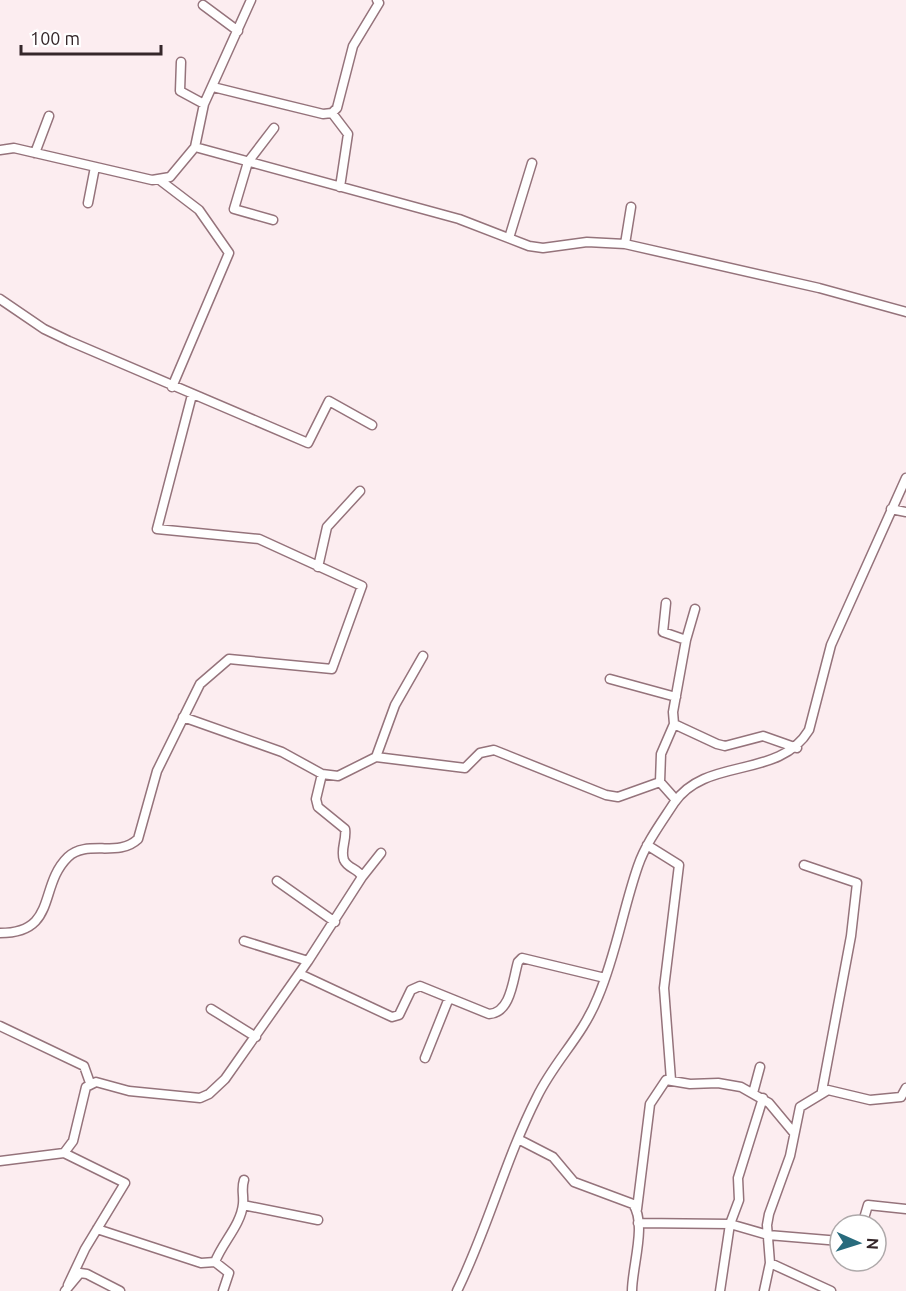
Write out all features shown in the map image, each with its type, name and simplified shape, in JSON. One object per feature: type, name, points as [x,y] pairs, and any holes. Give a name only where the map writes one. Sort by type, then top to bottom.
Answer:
[{"type":"street","points":[[161,181],[170,177],[195,147],[204,104],[251,0]]},
{"type":"street","points":[[213,87],[323,114],[332,113],[337,108],[353,46],[378,3],[377,0]]},
{"type":"street","points":[[202,5],[238,31]]},
{"type":"street","points":[[181,62],[180,91],[204,104]]},
{"type":"street","points":[[332,113],[348,134],[340,187]]},
{"type":"street","points":[[35,153],[49,116]]},
{"type":"street","points":[[273,220],[234,209],[248,162],[274,128]]},
{"type":"street","points":[[195,147],[459,219],[508,238],[543,248],[587,242],[625,244],[819,288],[906,312]]},
{"type":"street","points":[[0,150],[14,148],[161,181],[199,210],[229,253],[172,387]]},
{"type":"street","points":[[508,238],[532,163]]},
{"type":"street","points":[[88,202],[95,167]]},
{"type":"street","points":[[625,244],[631,207]]},
{"type":"street","points":[[0,299],[52,333],[172,387],[308,443],[329,401],[372,425]]},
{"type":"street","points":[[0,933],[23,931],[34,925],[42,914],[61,866],[70,855],[80,850],[121,849],[138,838],[157,771],[200,684],[229,659],[332,669],[362,586],[259,539],[157,529],[192,395]]},
{"type":"street","points":[[457,1291],[482,1238],[518,1139],[548,1076],[582,1032],[605,978],[638,866],[647,845],[676,800],[695,782],[766,762],[797,748],[809,730],[831,645],[906,478]]},
{"type":"street","points":[[318,567],[327,527],[360,491]]},
{"type":"street","points":[[891,509],[906,513]]},
{"type":"street","points":[[666,603],[663,633],[686,640]]},
{"type":"street","points":[[676,800],[660,782],[661,754],[674,724],[676,697],[686,640],[695,609]]},
{"type":"street","points":[[376,757],[395,705],[423,656]]},
{"type":"street","points":[[610,680],[676,697]]},
{"type":"street","points":[[183,717],[282,752],[322,774],[338,776],[376,757],[420,760],[465,768],[480,753],[494,750],[606,795],[618,797],[660,782]]},
{"type":"street","points":[[674,724],[725,746],[763,736],[797,748]]},
{"type":"street","points":[[322,774],[316,800],[318,807],[345,829],[344,859],[348,866],[358,870],[362,877]]},
{"type":"street","points":[[647,845],[679,865],[664,988],[671,1080]]},
{"type":"street","points":[[64,1154],[73,1141],[86,1087],[90,1083],[96,1082],[129,1091],[200,1098],[217,1088],[300,974],[362,877],[381,853]]},
{"type":"street","points":[[804,865],[857,883],[851,936],[822,1091]]},
{"type":"street","points":[[277,881],[335,922]]},
{"type":"street","points":[[244,941],[308,962]]},
{"type":"street","points":[[300,974],[392,1017],[399,1015],[414,987],[427,988],[489,1014],[496,1014],[504,1007],[518,962],[522,958],[605,978]]},
{"type":"street","points":[[425,1058],[449,998]]},
{"type":"street","points":[[211,1009],[256,1037]]},
{"type":"street","points":[[0,1026],[84,1066],[90,1083]]},
{"type":"street","points":[[753,1094],[760,1067]]},
{"type":"street","points":[[633,1291],[637,1209],[650,1104],[662,1084],[671,1080],[690,1084],[730,1084],[763,1098],[794,1134]]},
{"type":"street","points":[[764,1291],[770,1263],[769,1214],[800,1107],[822,1091],[833,1090],[870,1100],[901,1096],[906,1088]]},
{"type":"street","points":[[720,1291],[730,1224],[739,1200],[738,1178],[763,1098]]},
{"type":"street","points":[[518,1139],[553,1156],[574,1182],[627,1200],[637,1209]]},
{"type":"street","points":[[0,1161],[64,1154],[125,1183],[97,1229],[67,1288]]},
{"type":"street","points":[[215,1262],[222,1244],[229,1238],[243,1205],[240,1192],[243,1180]]},
{"type":"street","points":[[243,1205],[318,1220]]},
{"type":"street","points":[[866,1213],[868,1206],[906,1209]]},
{"type":"street","points":[[638,1223],[730,1224],[768,1235],[828,1240]]},
{"type":"street","points":[[97,1229],[201,1263],[215,1262],[229,1273],[223,1291]]},
{"type":"street","points":[[770,1263],[831,1291]]},
{"type":"street","points":[[67,1288],[80,1273],[120,1291]]}]
